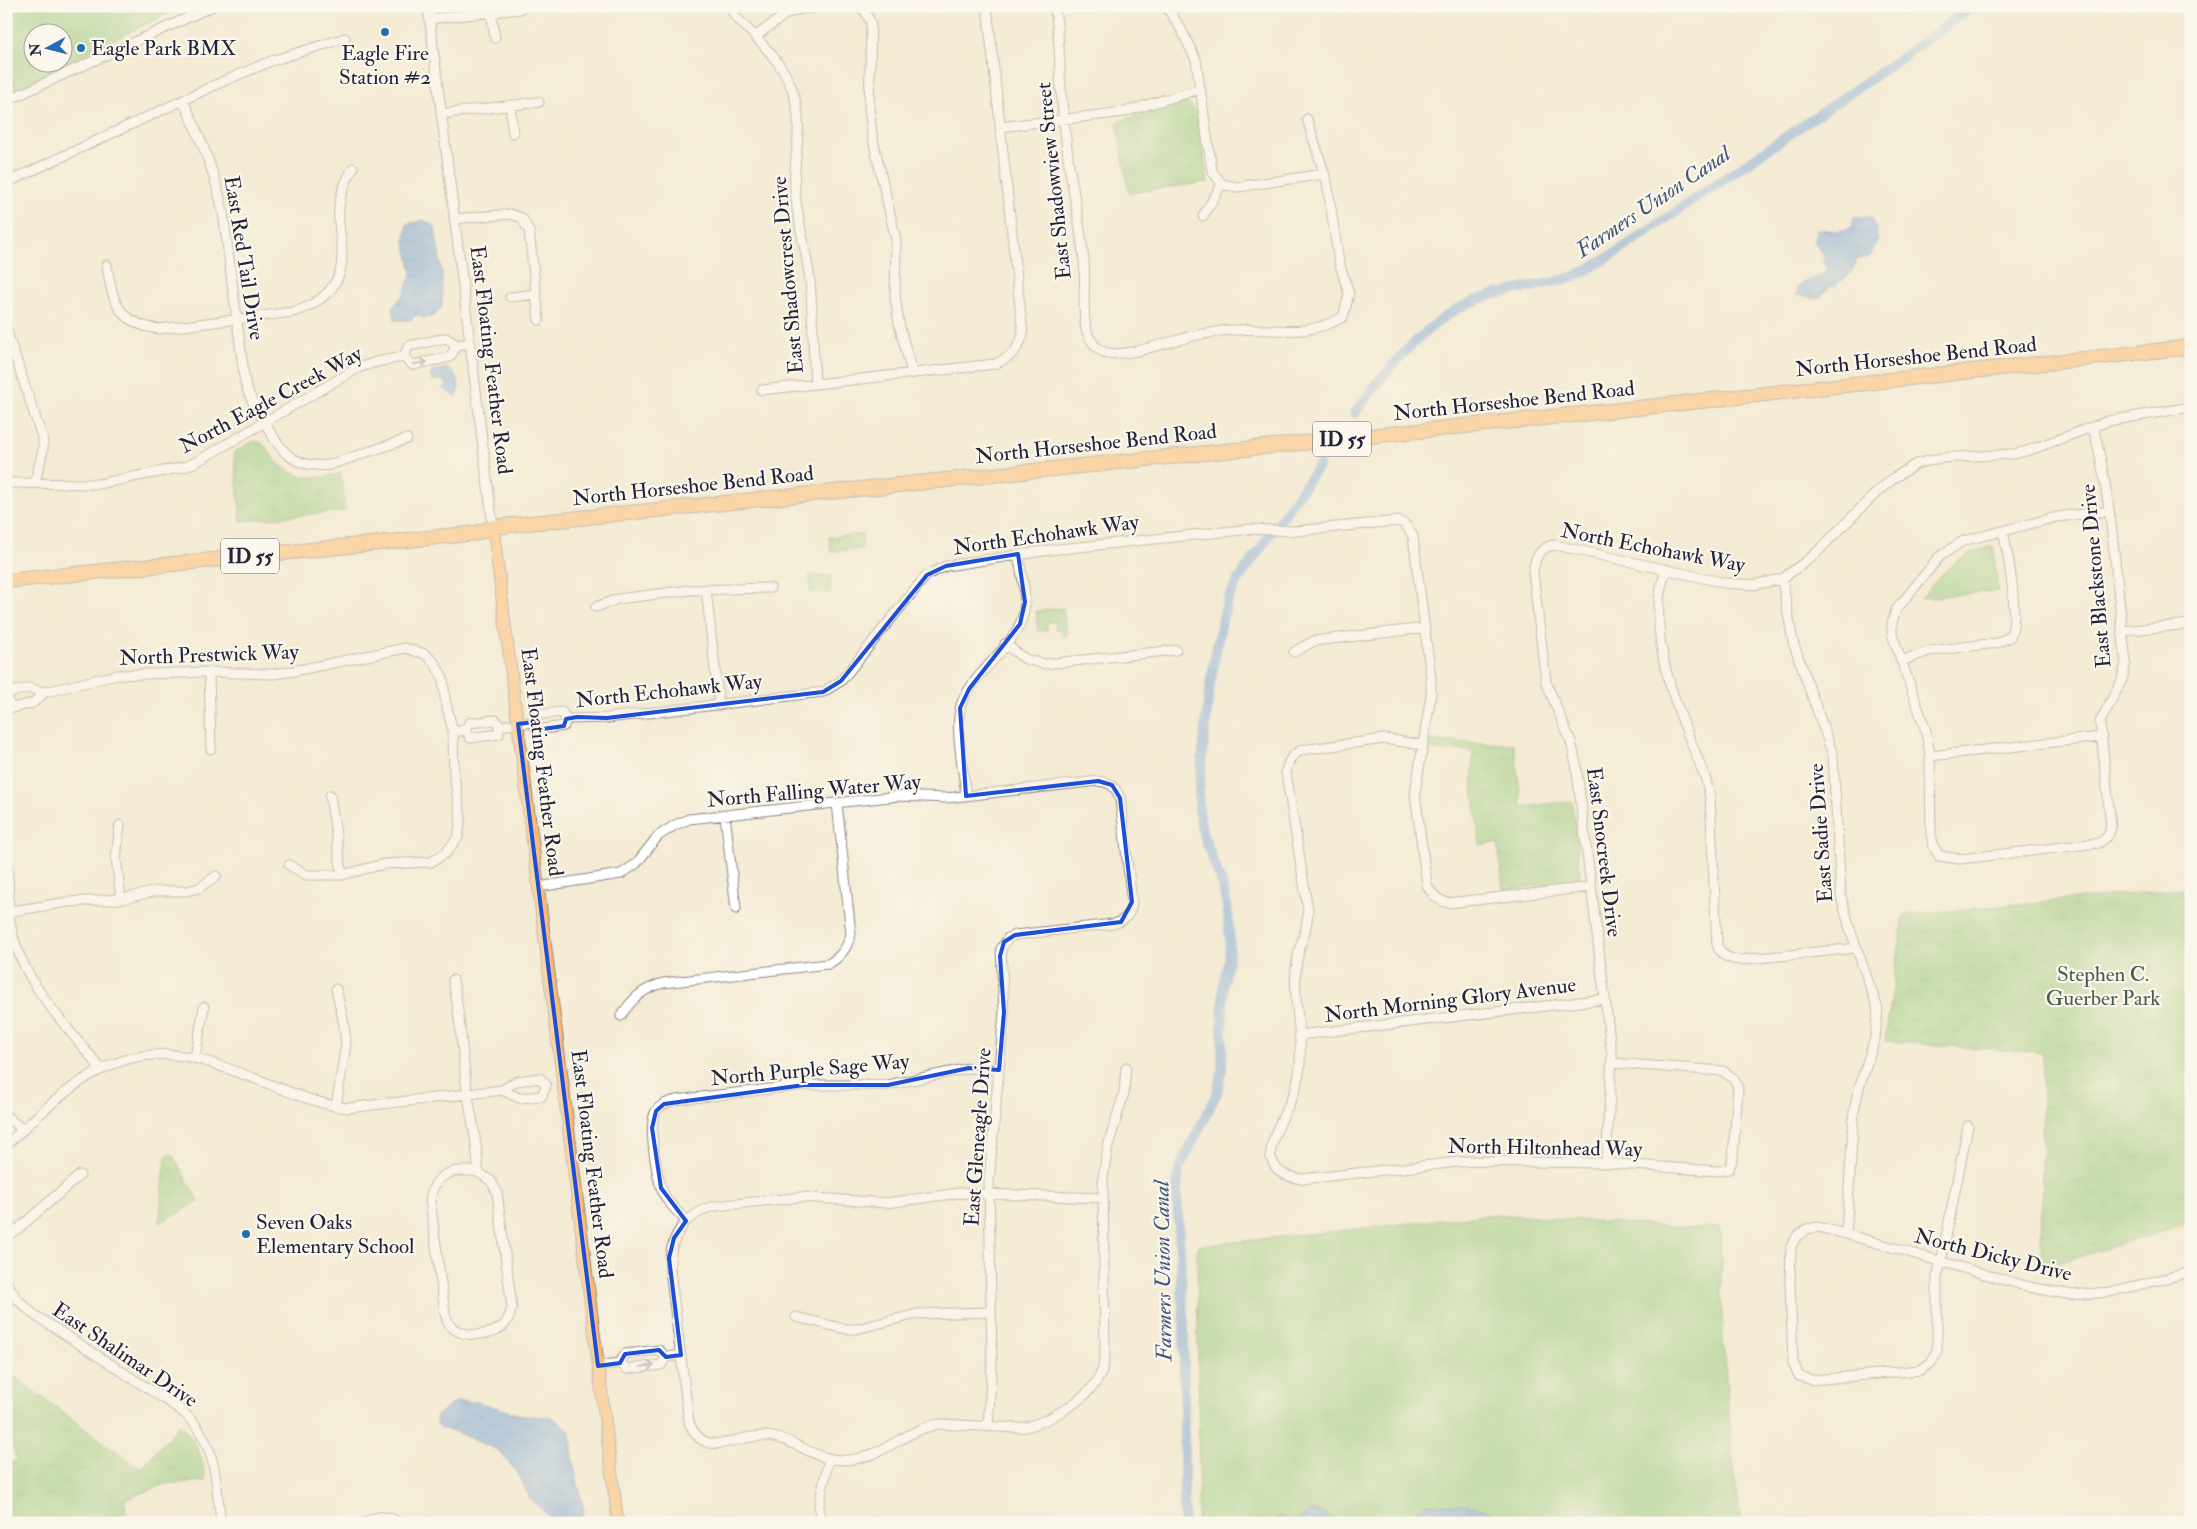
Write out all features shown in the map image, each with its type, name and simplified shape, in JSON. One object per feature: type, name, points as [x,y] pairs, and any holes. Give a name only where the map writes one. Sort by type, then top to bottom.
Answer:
[{"type":"highway","name":"North Horseshoe Bend Road","points":[[6,581],[476,533],[493,527],[1601,412],[2191,347]]},
{"type":"main road","name":"East Floating Feather Road","points":[[493,527],[618,1523]]},
{"type":"street","points":[[6,100],[213,6]]},
{"type":"street","name":"East Floating Feather Road","points":[[428,6],[493,527]]},
{"type":"street","name":"East Shadowcrest Drive","points":[[730,6],[734,15],[756,36],[779,63],[792,89],[799,114],[795,192],[810,281],[815,384]]},
{"type":"street","points":[[756,36],[786,14],[800,9],[834,6]]},
{"type":"street","points":[[857,6],[865,12],[871,23],[869,106],[872,134],[896,240],[895,296],[899,324],[912,373]]},
{"type":"street","points":[[762,390],[995,364],[1008,359],[1016,352],[1023,334],[987,6]]},
{"type":"street","name":"East Shadowview Street","points":[[1054,6],[1060,46],[1059,72],[1070,172],[1081,233],[1086,330],[1098,349],[1113,354],[1143,349],[1195,335],[1232,330],[1298,332],[1328,326],[1343,317],[1349,294],[1339,262],[1324,174]]},
{"type":"street","points":[[1166,6],[1181,29],[1196,60],[1212,171],[1222,184],[1237,187],[1324,174],[1307,119]]},
{"type":"street","points":[[429,20],[520,9]]},
{"type":"street","points":[[491,12],[495,38]]},
{"type":"street","points":[[6,183],[183,100],[274,60],[345,38]]},
{"type":"street","points":[[1000,127],[1124,112],[1200,89]]},
{"type":"street","name":"East Red Tail Drive","points":[[183,100],[203,143],[218,188],[223,212],[245,383],[249,397],[284,453],[304,464],[329,465],[407,439]]},
{"type":"street","points":[[441,114],[539,102]]},
{"type":"street","points":[[510,105],[513,133]]},
{"type":"street","points":[[107,264],[114,301],[122,313],[132,322],[145,328],[159,329],[293,312],[317,303],[328,293],[340,272],[342,259],[339,206],[344,186],[353,168]]},
{"type":"street","points":[[1203,216],[1222,184]]},
{"type":"street","points":[[454,218],[510,214],[522,218],[529,231],[540,320]]},
{"type":"street","points":[[510,297],[536,294]]},
{"type":"street","points":[[6,330],[43,440],[43,450],[35,482]]},
{"type":"street","name":"North Eagle Creek Way","points":[[403,357],[409,346],[446,338],[457,345],[470,343]]},
{"type":"street","name":"North Eagle Creek Way","points":[[6,483],[98,484],[184,467],[196,462],[358,368],[376,362],[403,357],[413,365],[450,357],[457,345]]},
{"type":"street","name":"North Echohawk Way","points":[[1539,552],[1547,546],[1556,545],[1726,583],[1753,585],[1782,579],[1813,556],[1882,488],[1916,464],[1940,458],[2014,454],[2030,450],[2108,420],[2191,408]]},
{"type":"street","name":"East Blackstone Drive","points":[[1930,756],[1931,835],[1934,848],[1939,856],[1960,859],[2099,843],[2108,836],[2111,827],[2100,737],[2100,722],[2125,671],[2109,511],[2102,459],[2093,426]]},
{"type":"street","points":[[2100,737],[1930,756],[1926,731],[1892,634],[1892,622],[1896,610],[1940,556],[1963,541],[2057,517],[2109,511]]},
{"type":"street","name":"North Echohawk Way","points":[[566,719],[607,718],[812,694],[832,687],[841,681],[927,575],[946,566],[1018,554],[1251,529],[1283,531],[1392,521],[1406,524],[1413,536],[1425,628]]},
{"type":"street","points":[[1900,661],[1929,651],[1997,643],[2010,637],[2015,622],[2007,551],[2002,531]]},
{"type":"street","name":"East Snocreek Drive","points":[[1539,552],[1534,561],[1533,572],[1546,682],[1571,742],[1576,764],[1605,999],[1612,1063],[1606,1162]]},
{"type":"street","points":[[966,796],[959,730],[960,708],[969,689],[1020,624],[1025,602],[1018,554]]},
{"type":"street","points":[[1666,570],[1659,601],[1659,621],[1665,673],[1706,780],[1710,797],[1717,945],[1725,957],[1740,960],[1857,948]]},
{"type":"street","name":"East Sadie Drive","points":[[1782,579],[1793,642],[1834,755],[1842,896],[1878,1009],[1875,1038],[1859,1088],[1854,1111],[1846,1234]]},
{"type":"street","points":[[596,607],[618,598],[706,589],[770,588]]},
{"type":"street","points":[[706,589],[719,705]]},
{"type":"street","points":[[2122,632],[2191,624]]},
{"type":"street","points":[[1294,652],[1314,641],[1425,628],[1431,695],[1415,793],[1427,885],[1435,898],[1448,903],[1591,887]]},
{"type":"street","points":[[1005,644],[1025,659],[1045,664],[1176,650]]},
{"type":"street","name":"North Prestwick Way","points":[[45,692],[33,703],[13,708],[7,701],[7,693],[29,688],[45,692],[117,675],[209,672],[273,674],[405,648],[416,650],[434,662],[443,678],[445,699],[453,732],[454,775],[461,818],[458,836],[446,853],[431,862],[384,864],[342,875],[307,875],[289,865]]},
{"type":"street","points":[[209,672],[210,749]]},
{"type":"street","name":"North Echohawk Way","points":[[562,712],[566,719],[564,726],[536,730],[534,722],[535,715],[562,712]]},
{"type":"street","points":[[496,720],[499,726],[499,734],[470,738],[466,730],[469,723],[496,720]]},
{"type":"street","name":"North Echohawk Way","points":[[518,724],[534,722]]},
{"type":"street","points":[[499,726],[518,724]]},
{"type":"street","points":[[453,732],[466,730]]},
{"type":"street","points":[[1299,1035],[1296,1011],[1297,961],[1308,926],[1308,910],[1286,772],[1292,756],[1301,750],[1386,739],[1423,745]]},
{"type":"street","name":"North Falling Water Way","points":[[538,887],[611,878],[621,874],[636,864],[658,836],[675,824],[689,820],[899,796],[946,798],[1098,781],[1112,785],[1118,791],[1120,798],[1132,902],[1127,917],[1121,922],[1113,924],[1015,935],[1004,942]]},
{"type":"street","points":[[330,795],[342,875]]},
{"type":"street","points":[[621,1016],[633,998],[653,986],[828,964],[844,952],[851,934],[837,803]]},
{"type":"street","points":[[725,815],[736,909]]},
{"type":"street","points":[[120,825],[116,858],[121,899]]},
{"type":"street","points":[[6,855],[8,912],[14,940],[25,966],[46,1000],[101,1068]]},
{"type":"street","points":[[8,912],[68,902],[121,899],[149,892],[187,891],[199,888],[216,876]]},
{"type":"street","name":"East Gleneagle Drive","points":[[988,1426],[992,1363],[989,1192],[1004,1012],[1000,956],[1004,942]]},
{"type":"street","points":[[453,980],[468,1094],[478,1147],[478,1172]]},
{"type":"street","points":[[336,990],[344,1024],[346,1044],[336,1107]]},
{"type":"street","name":"North Morning Glory Avenue","points":[[1299,1035],[1605,999]]},
{"type":"street","points":[[195,1058],[204,1007]]},
{"type":"street","name":"North Hiltonhead Way","points":[[1299,1035],[1300,1064],[1295,1091],[1271,1145],[1271,1156],[1275,1167],[1285,1177],[1302,1179],[1468,1161],[1606,1162],[1717,1171],[1729,1170],[1733,1158],[1738,1088],[1734,1079],[1723,1071],[1612,1063]]},
{"type":"street","points":[[6,1145],[73,1086],[101,1068],[120,1061],[152,1055],[195,1058],[336,1107],[357,1108],[502,1090],[517,1082],[540,1078],[546,1085]]},
{"type":"street","points":[[1102,1198],[989,1192],[959,1193],[886,1203],[791,1198],[715,1206],[699,1212],[686,1221],[674,1238],[669,1258],[689,1422],[693,1433],[708,1443],[719,1444],[766,1436],[782,1439],[810,1453],[829,1459],[855,1459],[868,1456],[928,1426],[938,1424],[1020,1428],[1031,1426],[1047,1420],[1084,1396],[1097,1382],[1103,1369],[1105,1355],[1102,1198],[1106,1156],[1124,1093],[1126,1067]]},
{"type":"street","name":"North Purple Sage Way","points":[[686,1221],[661,1188],[652,1128],[656,1111],[664,1104],[676,1100],[794,1086],[877,1086],[899,1083],[964,1068],[999,1070]]},
{"type":"street","points":[[546,1085],[563,1083]]},
{"type":"street","points":[[502,1090],[519,1098],[542,1096],[546,1085]]},
{"type":"street","points":[[6,1116],[23,1130]]},
{"type":"street","points":[[1941,1262],[1968,1126]]},
{"type":"street","points":[[467,1170],[478,1172],[491,1181],[497,1192],[512,1308],[509,1318],[503,1326],[491,1332],[472,1334],[460,1333],[450,1325],[445,1313],[430,1200],[432,1188],[439,1178],[448,1173],[467,1170]]},
{"type":"street","points":[[6,1236],[18,1230],[80,1175]]},
{"type":"street","name":"North Dicky Drive","points":[[1941,1262],[1937,1277],[1937,1350],[1931,1364],[1920,1370],[1813,1380],[1799,1376],[1793,1362],[1790,1284],[1791,1246],[1797,1236],[1807,1229],[1818,1227],[2029,1287],[2072,1295],[2110,1292],[2191,1272]]},
{"type":"street","name":"East Shalimar Drive","points":[[6,1282],[17,1299],[33,1314],[192,1419],[204,1436],[212,1456],[222,1523]]},
{"type":"street","points":[[796,1317],[834,1328],[850,1329],[918,1314],[991,1312]]},
{"type":"street","points":[[620,1363],[625,1354],[659,1350],[666,1357]]},
{"type":"street","points":[[666,1357],[681,1355]]},
{"type":"street","points":[[598,1366],[620,1363],[627,1369],[661,1365],[666,1357]]},
{"type":"street","points":[[820,1523],[819,1505],[829,1459]]},
{"type":"street","points":[[365,1523],[373,1518],[382,1516],[389,1517],[400,1523]]},
{"type":"highlighted area","points":[[1018,554],[1025,602],[1020,624],[969,689],[960,708],[966,796],[1098,781],[1112,785],[1120,798],[1132,902],[1121,922],[1015,935],[1004,942],[1000,956],[1004,1012],[999,1070],[969,1068],[888,1085],[804,1085],[664,1104],[656,1111],[652,1128],[661,1188],[686,1221],[674,1238],[669,1258],[681,1355],[666,1357],[659,1350],[625,1354],[620,1363],[598,1366],[518,724],[534,722],[536,730],[564,726],[566,719],[577,717],[607,718],[823,692],[841,681],[927,575],[946,566]]},
{"type":"green space","name":"Eagle Park BMX","points":[[6,6],[182,6],[72,61],[72,22],[22,22],[22,72],[50,72],[6,94]]},
{"type":"green space","points":[[1182,103],[1188,103],[1196,111],[1208,182],[1129,193],[1117,122]]},
{"type":"green space","points":[[254,441],[263,444],[280,465],[296,474],[322,477],[341,473],[345,511],[241,521],[234,452]]},
{"type":"green space","points":[[862,534],[863,549],[831,552],[829,537]]},
{"type":"green space","points":[[1993,546],[1998,591],[1921,598],[1944,572],[1960,559]]},
{"type":"green space","points":[[810,575],[831,576],[830,593],[810,592]]},
{"type":"green space","points":[[1063,608],[1067,636],[1063,637],[1062,629],[1056,629],[1055,622],[1047,622],[1047,630],[1038,631],[1036,611]]},
{"type":"green space","points":[[1431,741],[1514,744],[1522,807],[1572,801],[1580,876],[1578,881],[1503,890],[1498,843],[1480,845],[1472,781],[1473,751],[1429,750]]},
{"type":"green space","name":"Stephen C. Guerber Park","points":[[2191,888],[2191,1223],[2041,1268],[2043,1053],[1885,1041],[1904,915]]},
{"type":"green space","points":[[172,1154],[199,1202],[159,1223],[166,1156]]},
{"type":"green space","points":[[1496,1214],[1692,1228],[1720,1227],[1723,1337],[1732,1454],[1741,1523],[1197,1523],[1199,1476],[1197,1246]]},
{"type":"green space","points":[[6,1371],[140,1469],[180,1425],[191,1437],[198,1450],[206,1481],[165,1484],[124,1500],[127,1513],[112,1517],[67,1522],[6,1523],[6,1465],[17,1460],[6,1426]]},
{"type":"water","points":[[1868,216],[1873,219],[1873,226],[1877,229],[1876,235],[1878,239],[1870,257],[1857,259],[1848,276],[1837,283],[1836,287],[1829,286],[1818,299],[1796,295],[1799,285],[1816,278],[1827,270],[1823,261],[1825,259],[1814,241],[1817,233],[1816,229],[1839,231],[1852,228],[1854,217]]},
{"type":"water","points":[[424,220],[435,227],[442,273],[442,306],[433,317],[423,318],[417,315],[409,320],[395,320],[393,307],[404,293],[412,273],[405,241],[407,224]]},
{"type":"water","points":[[445,368],[453,373],[458,380],[459,388],[456,397],[444,389],[447,383],[442,380],[432,381],[430,376],[433,371]]},
{"type":"water","points":[[457,1401],[477,1402],[524,1416],[552,1417],[570,1431],[574,1466],[584,1510],[579,1523],[556,1523],[530,1498],[518,1473],[498,1450],[453,1431],[440,1428],[436,1422],[437,1415]]},
{"type":"water","points":[[1425,1504],[1477,1508],[1496,1516],[1504,1523],[1420,1523],[1417,1510]]},
{"type":"water","points":[[1313,1510],[1342,1521],[1342,1523],[1293,1523]]},
{"type":"water","points":[[1280,1516],[1293,1523],[1271,1523]]},
{"type":"waterway","name":"Farmers Union Canal","points":[[1355,413],[1378,382],[1406,351],[1421,336],[1453,312],[1483,298],[1551,283],[1577,275],[1592,267],[1617,252],[1901,58],[1972,6]]},
{"type":"waterway","name":"Farmers Union Canal","points":[[1184,1523],[1184,1328],[1177,1190],[1179,1169],[1217,1093],[1222,1072],[1223,984],[1229,958],[1230,940],[1227,905],[1221,881],[1202,831],[1199,810],[1199,789],[1210,684],[1228,599],[1239,579],[1319,465]]},
{"type":"place","name":"Eagle Fire Station #2","points":[[385,32]]},
{"type":"place","name":"Eagle Park BMX","points":[[81,48]]},
{"type":"place","name":"Seven Oaks Elementary School","points":[[246,1234]]}]
